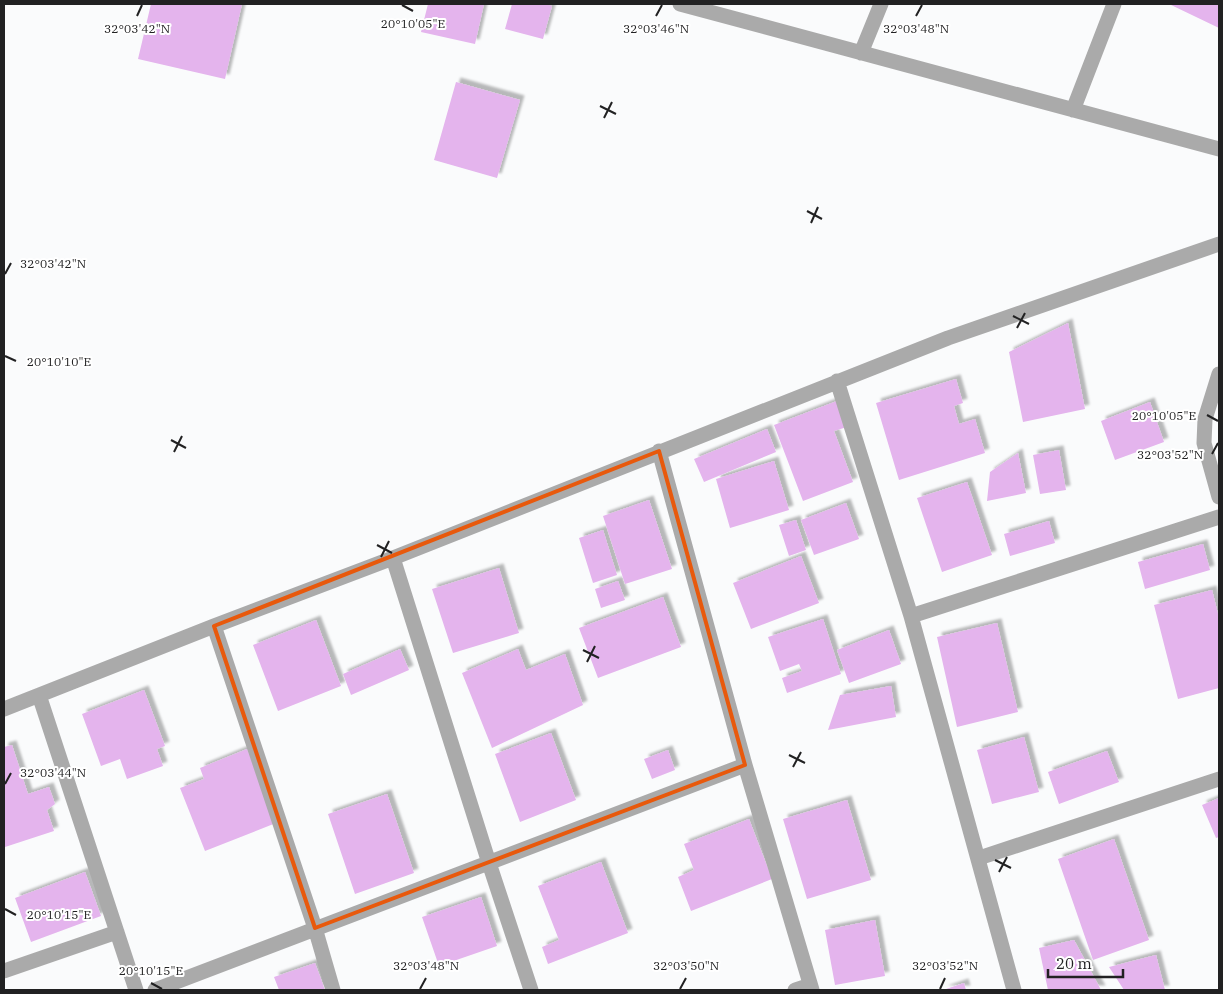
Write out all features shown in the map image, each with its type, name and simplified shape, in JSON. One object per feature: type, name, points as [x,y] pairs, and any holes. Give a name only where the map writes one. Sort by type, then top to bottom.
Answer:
[{"type":"street","points":[[680,4],[1219,149]]},
{"type":"street","points":[[861,53],[881,4]]},
{"type":"street","points":[[1072,110],[1114,4]]},
{"type":"street","points":[[4,709],[393,558],[948,338],[1219,244]]},
{"type":"street","points":[[1219,374],[1205,418],[1204,443],[1219,497]]},
{"type":"street","points":[[837,381],[911,616],[1014,990]]},
{"type":"street","points":[[659,452],[745,765],[811,988],[795,990]]},
{"type":"street","points":[[911,616],[1219,517]]},
{"type":"street","points":[[393,558],[530,990]]},
{"type":"street","points":[[214,626],[315,928],[333,990]]},
{"type":"street","points":[[39,695],[136,990]]},
{"type":"street","points":[[155,990],[745,765]]},
{"type":"street","points":[[978,858],[1219,778]]},
{"type":"street","points":[[4,971],[117,932]]},
{"type":"highlighted area","points":[[659,451],[745,765],[315,928],[214,626]]},
{"type":"building","points":[[151,4],[242,4],[225,79],[138,59]]},
{"type":"building","points":[[428,4],[484,4],[475,44],[421,32]]},
{"type":"building","points":[[512,4],[544,4],[552,6],[543,39],[505,29]]},
{"type":"building","points":[[1169,4],[1219,4],[1219,28]]},
{"type":"building","points":[[456,82],[520,100],[497,178],[434,160]]},
{"type":"building","points":[[1068,323],[1085,409],[1023,422],[1009,352]]},
{"type":"building","points":[[956,379],[963,403],[954,406],[959,424],[975,419],[985,453],[899,480],[876,403]]},
{"type":"building","points":[[837,401],[847,427],[834,431],[853,482],[803,501],[774,425]]},
{"type":"building","points":[[1150,402],[1164,442],[1115,460],[1101,421]]},
{"type":"building","points":[[767,429],[776,452],[704,482],[694,459]]},
{"type":"building","points":[[1059,450],[1066,490],[1040,494],[1033,455]]},
{"type":"building","points":[[1018,453],[1026,493],[987,501],[990,472]]},
{"type":"building","points":[[774,461],[789,510],[730,528],[716,479]]},
{"type":"building","points":[[967,482],[992,555],[942,572],[917,498]]},
{"type":"building","points":[[649,500],[672,569],[625,584],[603,516]]},
{"type":"building","points":[[846,503],[859,539],[814,555],[801,520]]},
{"type":"building","points":[[796,520],[806,550],[789,556],[779,525]]},
{"type":"building","points":[[1049,521],[1055,543],[1010,556],[1004,534]]},
{"type":"building","points":[[603,530],[617,575],[593,583],[579,538]]},
{"type":"building","points":[[1203,544],[1210,570],[1145,589],[1138,562]]},
{"type":"building","points":[[801,556],[819,603],[751,629],[733,583]]},
{"type":"building","points":[[499,568],[519,633],[453,653],[432,589]]},
{"type":"building","points":[[618,581],[625,600],[601,608],[595,589]]},
{"type":"building","points":[[1212,590],[1219,618],[1219,688],[1178,699],[1154,605]]},
{"type":"building","points":[[663,597],[681,647],[598,678],[579,628]]},
{"type":"building","points":[[823,619],[841,674],[787,693],[782,678],[802,671],[799,664],[780,671],[768,637]]},
{"type":"building","points":[[316,620],[341,686],[278,711],[253,645]]},
{"type":"building","points":[[997,623],[1018,712],[957,727],[937,637]]},
{"type":"building","points":[[889,630],[901,664],[849,683],[837,650]]},
{"type":"building","points":[[400,649],[409,670],[351,695],[343,674]]},
{"type":"building","points":[[518,649],[526,670],[565,654],[583,705],[492,748],[462,673]]},
{"type":"building","points":[[891,686],[896,717],[828,730],[840,695]]},
{"type":"building","points":[[144,690],[165,746],[157,749],[163,766],[127,779],[120,759],[101,766],[82,714]]},
{"type":"building","points":[[551,733],[576,800],[520,822],[495,754]]},
{"type":"building","points":[[1024,737],[1039,792],[992,804],[977,750]]},
{"type":"building","points":[[12,745],[28,794],[49,787],[55,804],[47,810],[54,831],[5,847],[4,747]]},
{"type":"building","points":[[247,749],[276,823],[205,851],[180,788],[204,779],[200,768]]},
{"type":"building","points":[[668,750],[675,770],[652,779],[644,759]]},
{"type":"building","points":[[1107,751],[1119,782],[1059,804],[1048,772]]},
{"type":"building","points":[[387,794],[414,873],[355,894],[328,814]]},
{"type":"building","points":[[1219,798],[1219,837],[1216,838],[1202,805]]},
{"type":"building","points":[[847,800],[871,880],[807,899],[783,819]]},
{"type":"building","points":[[749,819],[772,879],[691,911],[678,877],[694,870],[684,844]]},
{"type":"building","points":[[1114,839],[1149,940],[1093,960],[1058,859]]},
{"type":"building","points":[[601,862],[628,933],[548,964],[542,947],[559,940],[538,886]]},
{"type":"building","points":[[85,872],[101,916],[31,942],[15,898]]},
{"type":"building","points":[[481,897],[497,946],[439,966],[422,917]]},
{"type":"building","points":[[875,920],[885,976],[835,985],[825,930]]},
{"type":"building","points":[[1074,940],[1101,990],[1048,990],[1039,948]]},
{"type":"building","points":[[1156,955],[1165,990],[1124,990],[1109,967]]},
{"type":"building","points":[[315,963],[325,990],[279,990],[274,977]]},
{"type":"building","points":[[964,983],[966,990],[943,990]]}]
